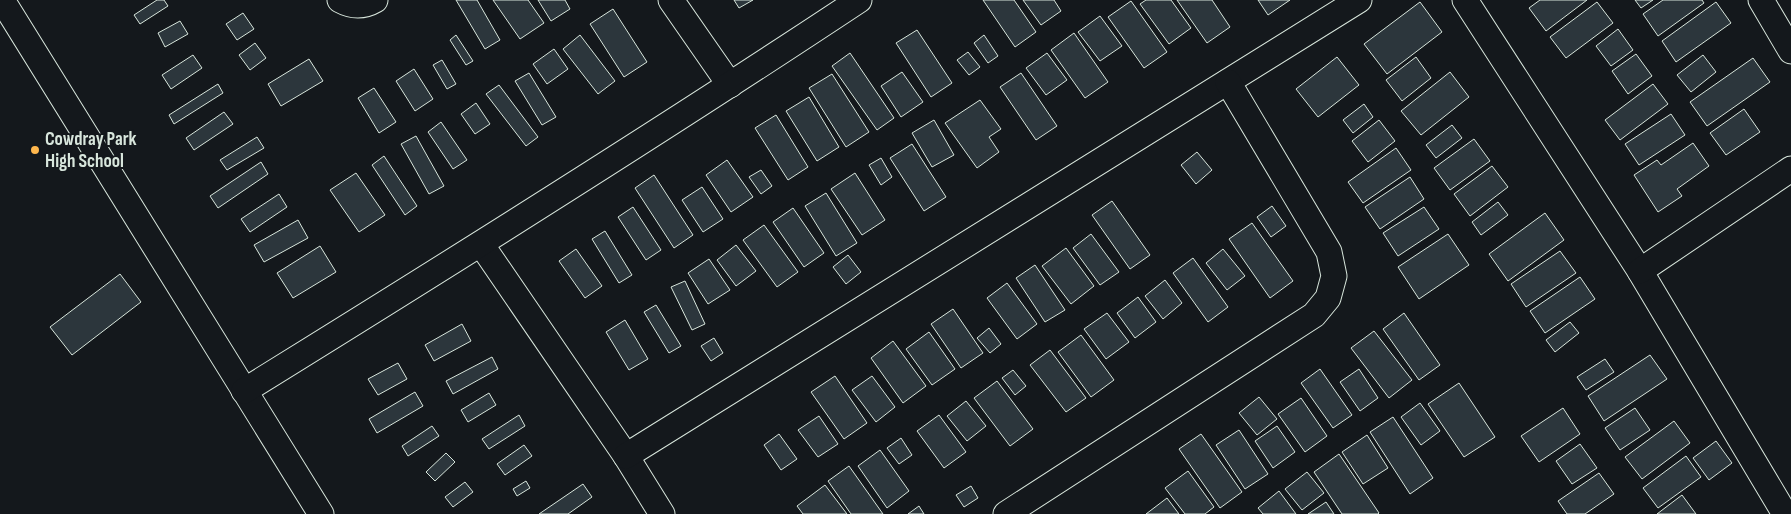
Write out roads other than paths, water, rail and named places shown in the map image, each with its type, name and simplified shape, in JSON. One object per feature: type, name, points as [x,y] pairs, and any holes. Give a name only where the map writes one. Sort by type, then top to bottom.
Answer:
[{"type":"street","points":[[2,0],[321,514]]},
{"type":"street","points":[[340,0],[348,4],[367,5],[374,0]]},
{"type":"street","points":[[671,0],[730,85]]},
{"type":"street","points":[[244,391],[481,244],[859,0]]},
{"type":"street","points":[[626,456],[1359,0]]},
{"type":"street","points":[[1465,0],[1640,271],[1785,514]]},
{"type":"street","points":[[1765,2],[1791,51]]},
{"type":"street","points":[[1006,514],[1314,315],[1328,298],[1334,276],[1329,252],[1228,82]]},
{"type":"street","points":[[1640,271],[1791,169]]},
{"type":"street","points":[[481,244],[626,456],[662,514]]},
{"type":"place","name":"Cowdray Park High School","points":[[35,150]]}]
